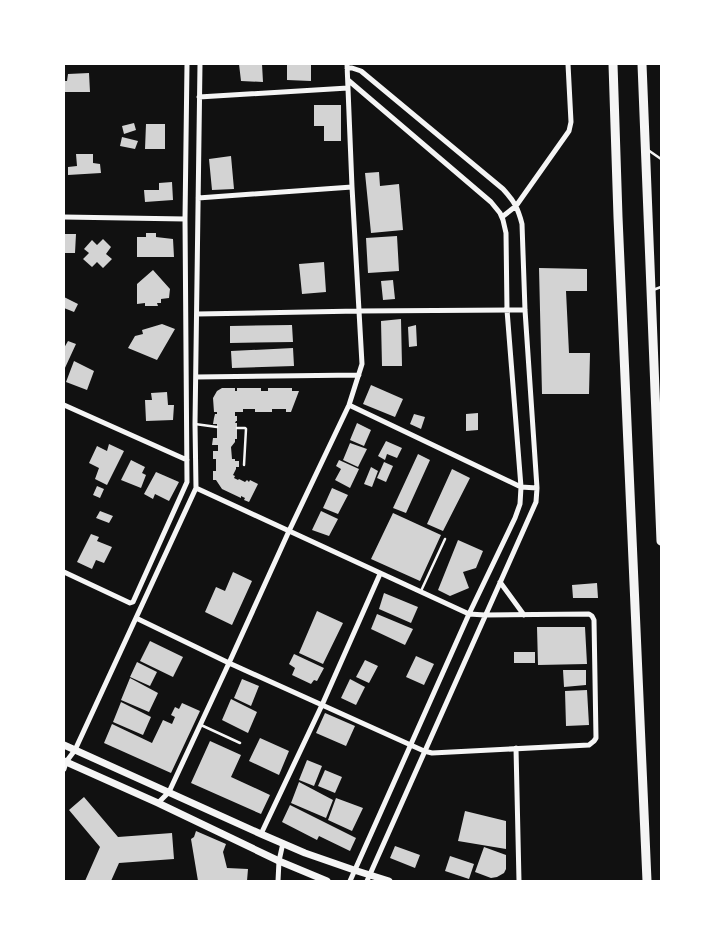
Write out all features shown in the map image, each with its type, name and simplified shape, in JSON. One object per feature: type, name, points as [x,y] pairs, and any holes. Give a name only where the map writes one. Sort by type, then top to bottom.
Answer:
[{"type":"highway","points":[[613,64],[647,881]]},
{"type":"highway","points":[[642,64],[651,290],[658,368],[661,541]]},
{"type":"street","points":[[64,572],[130,603],[135,601],[187,482],[185,219],[187,64]]},
{"type":"street","points":[[200,64],[196,314],[196,488],[75,750],[65,764],[158,803],[279,861],[327,881]]},
{"type":"street","points":[[361,64],[361,71]]},
{"type":"street","points":[[502,217],[516,206],[569,131],[571,122],[568,64]]},
{"type":"street","points":[[158,803],[169,792],[201,726],[289,531],[349,405],[362,364],[347,66],[361,71],[503,189],[519,210],[522,224],[525,310],[537,488],[536,502],[368,878]]},
{"type":"street","points":[[348,80],[491,202],[502,217],[506,233],[507,310],[521,487],[520,504],[515,518],[469,614],[350,881]]},
{"type":"street","points":[[199,97],[348,88]]},
{"type":"street","points":[[198,198],[352,188]]},
{"type":"street","points":[[64,217],[185,219]]},
{"type":"street","points":[[196,314],[525,310]]},
{"type":"street","points":[[196,377],[359,375]]},
{"type":"street","points":[[64,405],[186,460]]},
{"type":"street","points":[[349,405],[521,487],[537,488]]},
{"type":"street","points":[[136,618],[322,706],[424,751],[432,753],[589,745],[594,741],[596,736],[594,620],[592,616],[588,614],[469,614],[196,488]]},
{"type":"street","points":[[261,834],[322,706],[380,574]]},
{"type":"street","points":[[500,582],[524,615]]},
{"type":"street","points":[[64,745],[306,853],[354,870],[368,878],[389,881]]},
{"type":"street","points":[[516,748],[519,881]]},
{"type":"street","points":[[278,881],[279,861],[283,843]]},
{"type":"lane","points":[[645,149],[661,159]]},
{"type":"lane","points":[[651,290],[661,287]]},
{"type":"lane","points":[[196,424],[217,427]]},
{"type":"lane","points":[[237,428],[246,429],[244,465]]},
{"type":"lane","points":[[421,591],[445,539]]},
{"type":"lane","points":[[201,726],[240,742]]},
{"type":"building","points":[[239,64],[262,64],[263,82],[241,81]]},
{"type":"building","points":[[287,64],[311,64],[311,81],[287,80]]},
{"type":"building","points":[[89,73],[90,92],[64,92],[64,81],[67,81],[68,74]]},
{"type":"building","points":[[314,105],[341,105],[341,141],[324,141],[324,126],[314,126]]},
{"type":"building","points":[[134,123],[136,130],[124,134],[122,126]]},
{"type":"building","points":[[146,124],[165,124],[165,149],[145,149]]},
{"type":"building","points":[[122,137],[138,141],[135,149],[120,146]]},
{"type":"building","points":[[76,154],[93,154],[93,163],[100,164],[101,173],[68,175],[68,167],[77,166]]},
{"type":"building","points":[[231,156],[234,189],[212,190],[209,159]]},
{"type":"building","points":[[379,172],[380,186],[399,184],[403,230],[371,233],[365,173]]},
{"type":"building","points":[[172,182],[173,200],[145,202],[144,190],[159,190],[159,183]]},
{"type":"building","points":[[146,233],[156,233],[156,237],[173,239],[174,257],[137,257],[137,237],[146,237]]},
{"type":"building","points":[[64,234],[76,234],[75,253],[64,253]]},
{"type":"building","points":[[397,236],[399,271],[368,273],[366,238]]},
{"type":"building","points":[[103,239],[111,247],[106,254],[112,259],[103,268],[97,262],[92,267],[83,259],[89,253],[84,249],[92,240],[97,245]]},
{"type":"building","points":[[324,262],[326,292],[302,294],[299,264]]},
{"type":"building","points":[[539,268],[587,269],[587,291],[566,291],[569,353],[590,353],[589,394],[542,394]]},
{"type":"building","points":[[153,270],[170,289],[169,298],[161,299],[161,303],[157,303],[158,306],[145,306],[145,303],[137,304],[137,284]]},
{"type":"building","points":[[393,280],[395,299],[383,300],[381,281]]},
{"type":"building","points":[[64,297],[78,304],[74,312],[64,308]]},
{"type":"building","points":[[401,319],[402,366],[382,366],[381,321]]},
{"type":"building","points":[[162,324],[175,329],[157,360],[128,348],[135,336],[143,334],[142,330]]},
{"type":"building","points":[[292,325],[293,342],[230,343],[230,326]]},
{"type":"building","points":[[416,325],[417,346],[409,347],[408,327]]},
{"type":"building","points":[[68,341],[76,344],[64,370],[64,348]]},
{"type":"building","points":[[293,348],[294,366],[232,368],[231,351]]},
{"type":"building","points":[[74,361],[94,371],[87,390],[66,382]]},
{"type":"building","points":[[371,385],[403,399],[395,417],[363,404]]},
{"type":"building","points":[[222,388],[235,388],[235,391],[237,391],[237,388],[261,388],[261,391],[268,391],[268,388],[292,388],[292,391],[299,391],[291,412],[286,412],[286,409],[272,409],[272,412],[255,412],[255,409],[243,409],[243,412],[235,412],[235,416],[237,416],[235,423],[237,423],[237,439],[235,439],[231,447],[232,459],[239,461],[239,467],[236,467],[233,475],[238,480],[245,482],[247,480],[249,482],[250,480],[258,484],[249,502],[241,496],[241,498],[222,489],[216,480],[213,480],[213,471],[216,471],[216,459],[213,459],[213,451],[218,451],[218,445],[212,445],[213,438],[217,438],[217,424],[213,424],[217,412],[214,412],[213,398],[217,391]]},
{"type":"building","points":[[167,392],[168,405],[174,405],[173,420],[146,421],[145,400],[152,400],[151,393]]},
{"type":"building","points":[[478,413],[478,430],[466,431],[466,414]]},
{"type":"building","points":[[414,414],[425,417],[421,429],[410,424]]},
{"type":"building","points":[[357,423],[371,430],[364,446],[350,440]]},
{"type":"building","points":[[386,441],[402,448],[397,458],[387,454],[385,460],[378,456]]},
{"type":"building","points":[[350,443],[367,449],[358,467],[343,460]]},
{"type":"building","points":[[109,444],[124,451],[107,485],[95,479],[99,468],[89,463],[97,446],[107,451]]},
{"type":"building","points":[[418,454],[430,460],[406,513],[393,508]]},
{"type":"building","points":[[131,460],[145,467],[142,473],[146,475],[141,488],[121,480]]},
{"type":"building","points":[[339,460],[359,469],[350,488],[335,480],[341,469],[336,466]]},
{"type":"building","points":[[384,462],[393,466],[386,482],[377,478]]},
{"type":"building","points":[[371,467],[378,471],[372,487],[364,484]]},
{"type":"building","points":[[452,469],[470,478],[443,531],[427,524]]},
{"type":"building","points":[[156,472],[179,482],[169,501],[155,494],[153,499],[144,494]]},
{"type":"building","points":[[97,486],[104,489],[100,498],[93,495]]},
{"type":"building","points":[[332,488],[348,495],[338,514],[323,508]]},
{"type":"building","points":[[100,511],[113,516],[109,523],[96,518]]},
{"type":"building","points":[[321,511],[338,519],[329,536],[312,530]]},
{"type":"building","points":[[393,513],[441,535],[420,581],[371,559]]},
{"type":"building","points":[[91,534],[99,537],[97,541],[112,547],[104,563],[96,560],[92,569],[77,562]]},
{"type":"building","points":[[458,540],[483,551],[476,568],[463,572],[469,588],[450,596],[438,590]]},
{"type":"building","points":[[233,572],[252,581],[232,625],[205,612],[216,587],[225,591]]},
{"type":"building","points":[[597,583],[598,598],[573,598],[572,585]]},
{"type":"building","points":[[384,593],[418,607],[411,623],[379,609]]},
{"type":"building","points":[[317,611],[343,623],[323,664],[299,653]]},
{"type":"building","points":[[377,614],[413,629],[405,645],[371,629]]},
{"type":"building","points":[[537,627],[585,627],[587,664],[538,665]]},
{"type":"building","points":[[150,641],[183,657],[173,677],[140,661]]},
{"type":"building","points":[[514,652],[535,652],[535,663],[514,663]]},
{"type":"building","points":[[294,654],[324,668],[317,681],[314,680],[311,684],[292,675],[295,668],[289,664]]},
{"type":"building","points":[[416,656],[434,664],[424,685],[406,677]]},
{"type":"building","points":[[365,660],[378,666],[369,683],[356,677]]},
{"type":"building","points":[[137,662],[157,672],[150,686],[130,677]]},
{"type":"building","points":[[563,670],[586,670],[586,685],[564,687]]},
{"type":"building","points":[[130,678],[158,693],[149,712],[121,700]]},
{"type":"building","points":[[242,679],[259,686],[251,706],[234,698]]},
{"type":"building","points":[[350,679],[365,687],[356,705],[341,698]]},
{"type":"building","points":[[587,690],[589,725],[566,726],[565,691]]},
{"type":"building","points":[[231,699],[257,712],[248,733],[222,720]]},
{"type":"building","points":[[121,702],[151,717],[143,735],[113,722]]},
{"type":"building","points":[[182,703],[200,711],[171,773],[104,743],[112,724],[152,743],[163,720],[172,724],[175,717],[171,715],[175,707],[179,709]]},
{"type":"building","points":[[325,713],[355,726],[346,746],[316,733]]},
{"type":"building","points":[[260,738],[289,751],[279,775],[249,761]]},
{"type":"building","points":[[210,741],[241,755],[231,777],[270,795],[261,814],[191,783]]},
{"type":"building","points":[[307,760],[322,766],[314,786],[299,780]]},
{"type":"building","points":[[325,770],[342,777],[335,793],[318,786]]},
{"type":"building","points":[[299,782],[333,800],[326,818],[291,803]]},
{"type":"building","points":[[84,797],[118,837],[172,833],[174,859],[119,863],[111,881],[85,881],[100,847],[69,810]]},
{"type":"building","points":[[336,798],[363,808],[352,831],[328,820]]},
{"type":"building","points":[[290,805],[356,838],[350,851],[319,836],[317,840],[282,822]]},
{"type":"building","points":[[465,811],[506,821],[506,849],[458,841]]},
{"type":"building","points":[[196,831],[226,844],[223,852],[227,868],[248,869],[247,881],[198,881],[191,839]]},
{"type":"building","points":[[395,846],[420,855],[415,868],[390,858]]},
{"type":"building","points":[[484,847],[506,855],[506,869],[504,873],[491,878],[475,872]]},
{"type":"building","points":[[450,856],[474,864],[469,879],[445,871]]}]
